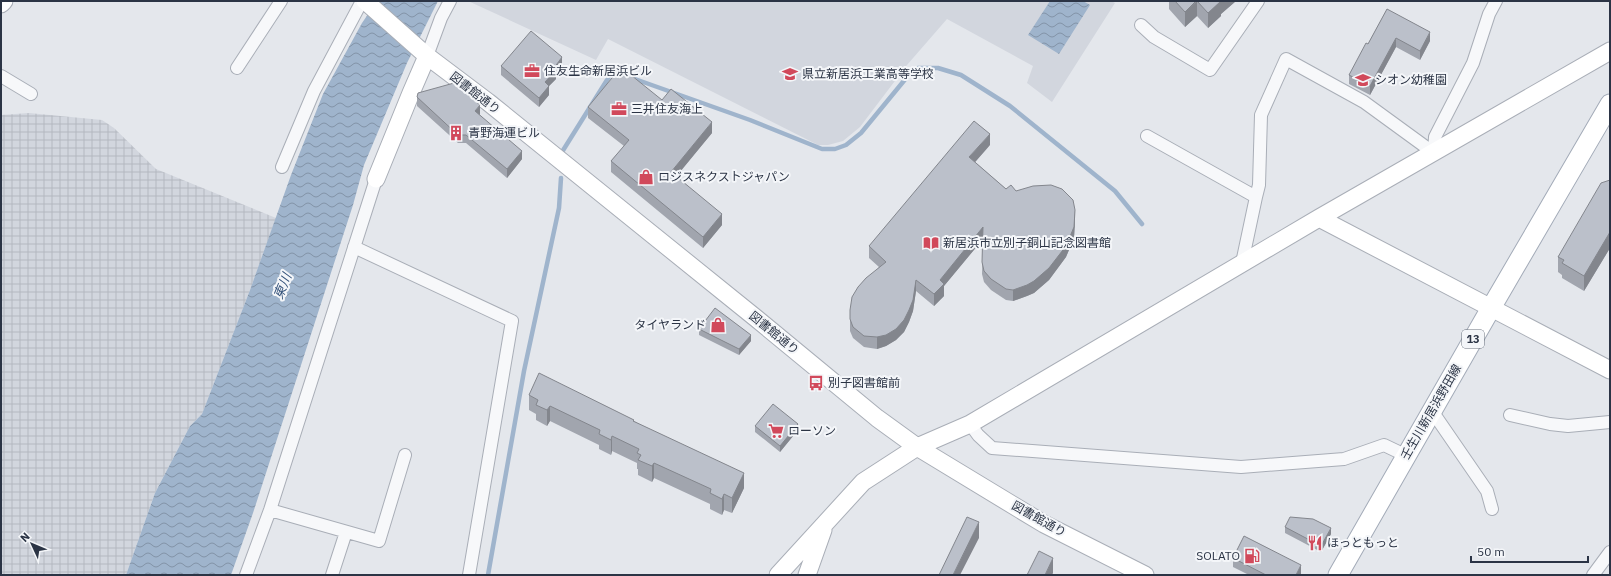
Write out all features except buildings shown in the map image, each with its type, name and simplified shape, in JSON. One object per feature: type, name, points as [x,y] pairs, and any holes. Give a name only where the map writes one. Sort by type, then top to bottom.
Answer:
[{"type":"main road","name":"壬生川新居浜野田線","points":[[1338,575],[1610,104]]},
{"type":"street","points":[[1,4],[4,1]]},
{"type":"street","points":[[237,68],[281,1]]},
{"type":"street","points":[[282,167],[314,91],[363,1]]},
{"type":"street","name":"図書館通り","points":[[363,1],[427,56],[488,102],[877,418],[917,447],[1044,524],[1145,575]]},
{"type":"street","points":[[246,575],[270,510],[376,179],[427,56],[441,18],[450,1]]},
{"type":"street","points":[[1141,25],[1154,37],[1210,70],[1258,1]]},
{"type":"street","points":[[1434,153],[1435,137],[1473,63],[1489,14],[1496,1]]},
{"type":"street","points":[[778,575],[863,482],[917,447],[970,424],[1319,218],[1610,51]]},
{"type":"street","points":[[1242,263],[1259,185],[1261,115],[1286,59],[1364,102],[1434,153]]},
{"type":"street","points":[[1,76],[31,94]]},
{"type":"street","points":[[1147,136],[1256,197]]},
{"type":"street","points":[[1319,218],[1610,370]]},
{"type":"street","points":[[354,247],[512,321],[469,575]]},
{"type":"street","points":[[1432,411],[1487,491],[1492,509]]},
{"type":"street","points":[[1510,415],[1556,425],[1568,426],[1610,422]]},
{"type":"street","points":[[970,424],[978,435],[992,448],[1157,462],[1240,467],[1344,460],[1384,445],[1406,456]]},
{"type":"street","points":[[270,510],[379,541],[405,455]]},
{"type":"street","points":[[807,575],[825,523]]},
{"type":"street","points":[[332,575],[346,532]]},
{"type":"street","points":[[1593,575],[1610,552]]},
{"type":"shaded area","name":"県立新居浜工業高等学校","points":[[468,1],[1111,1],[1115,3],[1052,102],[1027,83],[1033,66],[947,19],[907,65],[860,127],[843,141],[828,145],[818,145],[608,39],[596,60]]},
{"type":"shaded area","points":[[29,113],[102,120],[114,128],[156,169],[276,218],[202,414],[190,426],[155,493],[126,575],[1,575],[1,115]]},
{"type":"water","name":"東川","points":[[377,1],[438,1],[407,63],[364,165],[353,205],[253,513],[231,575],[126,575],[155,493],[190,426],[202,414],[250,290],[291,175],[323,94],[362,23]]},
{"type":"water","points":[[1050,1],[1083,1],[1090,5],[1059,54],[1028,35]]},
{"type":"waterway","points":[[632,78],[750,120],[822,149],[835,149],[846,145],[861,133],[912,71],[918,68],[938,68],[961,75],[1010,106],[1115,191],[1142,224]]},
{"type":"waterway","points":[[562,152],[612,72],[622,75]]},
{"type":"waterway","points":[[488,575],[524,371],[559,208],[561,178]]},
{"type":"place","name":"住友生命新居浜ビル","points":[[532,71]]},
{"type":"place","name":"県立新居浜工業高等学校","points":[[790,74]]},
{"type":"place","name":"シオン幼稚園","points":[[1363,80]]},
{"type":"place","name":"三井住友海上","points":[[619,109]]},
{"type":"place","name":"青野海運ビル","points":[[456,133]]},
{"type":"place","name":"ロジスネクストジャパン","points":[[646,177]]},
{"type":"place","name":"新居浜市立別子銅山記念図書館","points":[[931,243]]},
{"type":"place","name":"タイヤランド","points":[[718,325]]},
{"type":"place","name":"別子図書館前","points":[[816,383]]},
{"type":"place","name":"ローソン","points":[[776,431]]},
{"type":"place","name":"ほっともっと","points":[[1315,543]]},
{"type":"place","name":"SOLATO","points":[[1252,556]]}]
